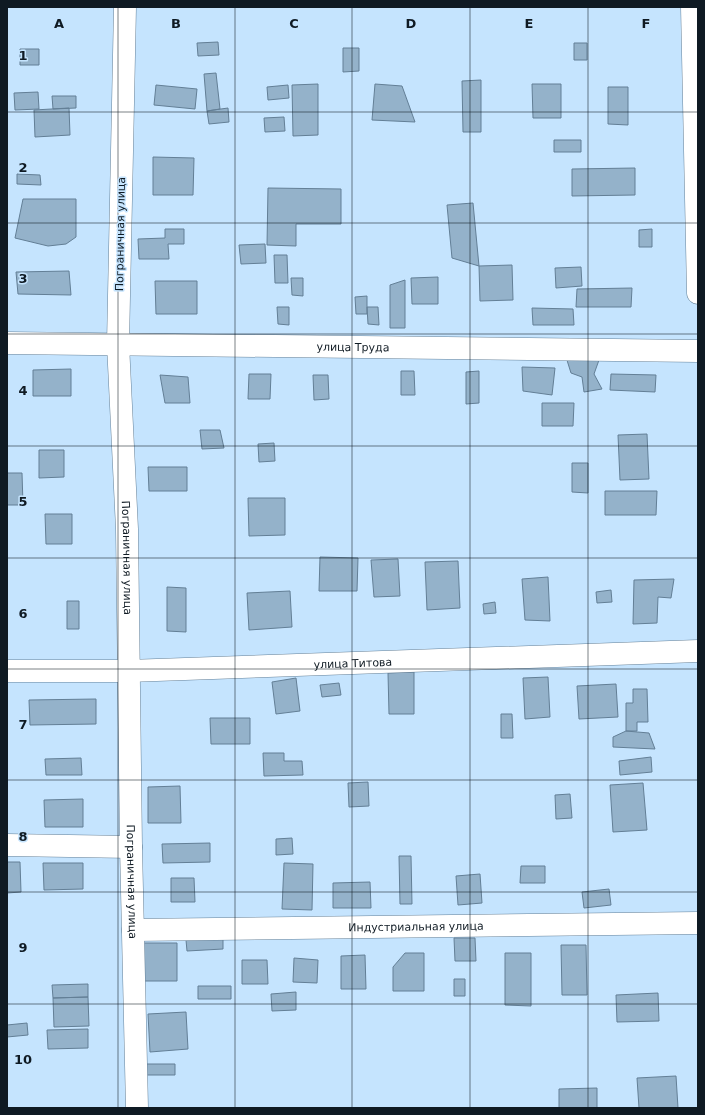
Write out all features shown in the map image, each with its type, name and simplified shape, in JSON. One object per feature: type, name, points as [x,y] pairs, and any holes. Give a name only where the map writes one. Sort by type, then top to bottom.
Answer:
[{"type":"street","name":"Пограничная улица","points":[[125,7],[118,344],[127,529],[131,847],[137,1108]]},
{"type":"street","points":[[692,7],[698,293]]},
{"type":"street","name":"улица Труда","points":[[7,343],[698,351]]},
{"type":"street","name":"улица Титова","points":[[7,671],[128,671],[698,651]]},
{"type":"street","points":[[7,846],[131,847]]},
{"type":"street","name":"Индустриальная улица","points":[[133,930],[698,923]]},
{"type":"building","points":[[218,42],[219,55],[198,56],[197,43]]},
{"type":"building","points":[[574,43],[587,43],[587,60],[574,60]]},
{"type":"building","points":[[343,48],[359,48],[359,71],[343,72]]},
{"type":"building","points":[[20,49],[39,49],[39,65],[20,65]]},
{"type":"building","points":[[216,73],[220,109],[207,111],[204,74]]},
{"type":"building","points":[[481,80],[481,132],[463,132],[462,81]]},
{"type":"building","points":[[318,84],[318,135],[293,136],[292,85]]},
{"type":"building","points":[[375,84],[402,86],[415,122],[372,120]]},
{"type":"building","points":[[532,84],[561,84],[561,118],[533,118]]},
{"type":"building","points":[[156,85],[197,89],[195,109],[154,105]]},
{"type":"building","points":[[288,85],[289,98],[268,100],[267,87]]},
{"type":"building","points":[[608,87],[628,87],[628,125],[608,124]]},
{"type":"building","points":[[38,92],[39,109],[15,110],[14,93]]},
{"type":"building","points":[[52,96],[76,96],[76,108],[53,109]]},
{"type":"building","points":[[69,108],[70,135],[35,137],[34,110]]},
{"type":"building","points":[[228,108],[229,122],[209,124],[207,111]]},
{"type":"building","points":[[284,117],[285,131],[265,132],[264,118]]},
{"type":"building","points":[[554,140],[581,140],[581,152],[554,152]]},
{"type":"building","points":[[153,157],[194,158],[193,195],[153,195]]},
{"type":"building","points":[[635,168],[635,195],[572,196],[572,169]]},
{"type":"building","points":[[17,174],[40,175],[41,185],[17,184]]},
{"type":"building","points":[[268,188],[341,189],[341,224],[296,224],[296,246],[267,245]]},
{"type":"building","points":[[23,199],[76,199],[76,237],[66,244],[48,246],[15,238]]},
{"type":"building","points":[[473,203],[479,266],[452,258],[447,205]]},
{"type":"building","points":[[165,229],[184,229],[184,244],[168,244],[169,259],[139,259],[138,239],[165,238]]},
{"type":"building","points":[[652,229],[652,247],[639,247],[639,230]]},
{"type":"building","points":[[265,244],[266,263],[241,264],[239,245]]},
{"type":"building","points":[[274,255],[287,255],[288,283],[275,283]]},
{"type":"building","points":[[512,265],[513,300],[480,301],[479,266]]},
{"type":"building","points":[[581,267],[582,286],[556,288],[555,268]]},
{"type":"building","points":[[69,271],[71,295],[18,294],[16,272]]},
{"type":"building","points":[[438,277],[438,304],[412,304],[411,278]]},
{"type":"building","points":[[291,278],[303,278],[303,296],[292,295]]},
{"type":"building","points":[[405,280],[405,328],[390,328],[390,285]]},
{"type":"building","points":[[155,281],[197,281],[197,314],[156,314]]},
{"type":"building","points":[[632,288],[631,307],[576,307],[577,289]]},
{"type":"building","points":[[367,296],[367,314],[356,314],[355,297]]},
{"type":"building","points":[[277,307],[289,307],[289,325],[278,324]]},
{"type":"building","points":[[367,307],[378,307],[379,325],[368,324]]},
{"type":"building","points":[[532,308],[573,309],[574,325],[533,325]]},
{"type":"building","points":[[566,357],[599,360],[594,374],[602,389],[584,392],[582,377],[571,373]]},
{"type":"building","points":[[522,367],[555,368],[552,395],[523,391]]},
{"type":"building","points":[[71,369],[71,396],[33,396],[33,370]]},
{"type":"building","points":[[401,371],[414,371],[415,395],[401,395]]},
{"type":"building","points":[[479,371],[479,403],[466,404],[466,372]]},
{"type":"building","points":[[249,374],[271,374],[270,399],[248,399]]},
{"type":"building","points":[[611,374],[656,375],[655,392],[610,390]]},
{"type":"building","points":[[160,375],[188,377],[190,403],[165,403]]},
{"type":"building","points":[[313,375],[328,375],[329,399],[314,400]]},
{"type":"building","points":[[542,403],[574,403],[573,426],[542,426]]},
{"type":"building","points":[[200,430],[220,430],[224,448],[202,449]]},
{"type":"building","points":[[647,434],[649,479],[620,480],[618,435]]},
{"type":"building","points":[[274,443],[275,461],[259,462],[258,444]]},
{"type":"building","points":[[39,450],[64,450],[64,477],[39,478]]},
{"type":"building","points":[[572,463],[588,463],[588,493],[572,492]]},
{"type":"building","points":[[148,467],[187,467],[187,491],[149,491]]},
{"type":"building","points":[[7,473],[22,473],[23,505],[7,505]]},
{"type":"building","points":[[605,491],[657,491],[656,515],[605,515]]},
{"type":"building","points":[[248,498],[285,498],[285,535],[249,536]]},
{"type":"building","points":[[45,514],[72,514],[72,544],[46,544]]},
{"type":"building","points":[[320,557],[358,558],[357,591],[319,591]]},
{"type":"building","points":[[398,559],[400,596],[374,597],[371,560]]},
{"type":"building","points":[[458,561],[460,608],[427,610],[425,562]]},
{"type":"building","points":[[548,577],[550,621],[525,620],[522,579]]},
{"type":"building","points":[[674,579],[671,598],[658,597],[657,623],[633,624],[634,580]]},
{"type":"building","points":[[167,587],[186,588],[186,632],[167,631]]},
{"type":"building","points":[[611,590],[612,602],[597,603],[596,592]]},
{"type":"building","points":[[290,591],[292,627],[249,630],[247,593]]},
{"type":"building","points":[[67,601],[79,601],[79,629],[67,629]]},
{"type":"building","points":[[495,602],[496,613],[484,614],[483,604]]},
{"type":"building","points":[[414,672],[414,714],[389,714],[388,673]]},
{"type":"building","points":[[548,677],[550,717],[525,719],[523,678]]},
{"type":"building","points":[[296,678],[300,711],[276,714],[272,682]]},
{"type":"building","points":[[339,683],[341,695],[322,697],[320,685]]},
{"type":"building","points":[[616,684],[618,717],[579,719],[577,686]]},
{"type":"building","points":[[633,689],[647,689],[648,722],[637,722],[637,731],[626,731],[626,703],[633,703]]},
{"type":"building","points":[[96,699],[96,724],[30,725],[29,700]]},
{"type":"building","points":[[501,714],[512,714],[513,738],[501,738]]},
{"type":"building","points":[[210,718],[250,718],[250,744],[211,744]]},
{"type":"building","points":[[626,731],[649,733],[655,749],[613,747],[613,737]]},
{"type":"building","points":[[263,753],[284,753],[284,761],[302,761],[303,775],[264,776]]},
{"type":"building","points":[[651,757],[652,772],[620,775],[619,761]]},
{"type":"building","points":[[81,758],[82,775],[46,775],[45,759]]},
{"type":"building","points":[[368,782],[369,806],[349,807],[348,783]]},
{"type":"building","points":[[643,783],[647,830],[613,832],[610,785]]},
{"type":"building","points":[[180,786],[181,823],[148,823],[148,787]]},
{"type":"building","points":[[570,794],[572,818],[556,819],[555,795]]},
{"type":"building","points":[[83,799],[83,827],[45,827],[44,800]]},
{"type":"building","points":[[292,838],[293,854],[276,855],[276,839]]},
{"type":"building","points":[[210,843],[210,862],[163,863],[162,844]]},
{"type":"building","points":[[399,856],[411,856],[412,904],[400,904]]},
{"type":"building","points":[[7,862],[20,862],[21,892],[7,893]]},
{"type":"building","points":[[43,863],[83,863],[83,889],[44,890]]},
{"type":"building","points":[[284,863],[313,864],[312,910],[282,909]]},
{"type":"building","points":[[521,866],[545,866],[545,883],[520,883]]},
{"type":"building","points":[[480,874],[482,903],[458,905],[456,876]]},
{"type":"building","points":[[171,878],[194,878],[195,902],[171,902]]},
{"type":"building","points":[[370,882],[371,908],[333,908],[333,883]]},
{"type":"building","points":[[609,889],[611,905],[584,908],[582,892]]},
{"type":"building","points":[[223,938],[223,949],[187,951],[186,940]]},
{"type":"building","points":[[454,938],[475,938],[476,961],[455,961]]},
{"type":"building","points":[[142,943],[177,943],[177,981],[142,981]]},
{"type":"building","points":[[561,945],[586,945],[587,995],[562,995]]},
{"type":"building","points":[[405,953],[424,953],[424,991],[393,991],[393,967]]},
{"type":"building","points":[[505,953],[531,953],[531,1006],[505,1005]]},
{"type":"building","points":[[365,955],[366,989],[341,989],[341,956]]},
{"type":"building","points":[[294,958],[318,960],[317,983],[293,982]]},
{"type":"building","points":[[242,960],[267,960],[268,984],[242,984]]},
{"type":"building","points":[[454,979],[465,979],[465,996],[454,996]]},
{"type":"building","points":[[88,984],[88,997],[53,998],[52,985]]},
{"type":"building","points":[[198,986],[231,986],[231,999],[198,999]]},
{"type":"building","points":[[296,992],[296,1010],[272,1011],[271,994]]},
{"type":"building","points":[[658,993],[659,1021],[617,1022],[616,995]]},
{"type":"building","points":[[88,997],[89,1026],[54,1027],[53,998]]},
{"type":"building","points":[[186,1012],[188,1049],[150,1052],[148,1014]]},
{"type":"building","points":[[27,1023],[28,1035],[7,1037],[7,1025]]},
{"type":"building","points":[[88,1029],[88,1048],[48,1049],[47,1030]]},
{"type":"building","points":[[142,1064],[175,1064],[175,1075],[142,1075]]},
{"type":"building","points":[[676,1076],[678,1108],[639,1108],[637,1078]]},
{"type":"building","points":[[597,1088],[597,1108],[559,1108],[559,1089]]}]
